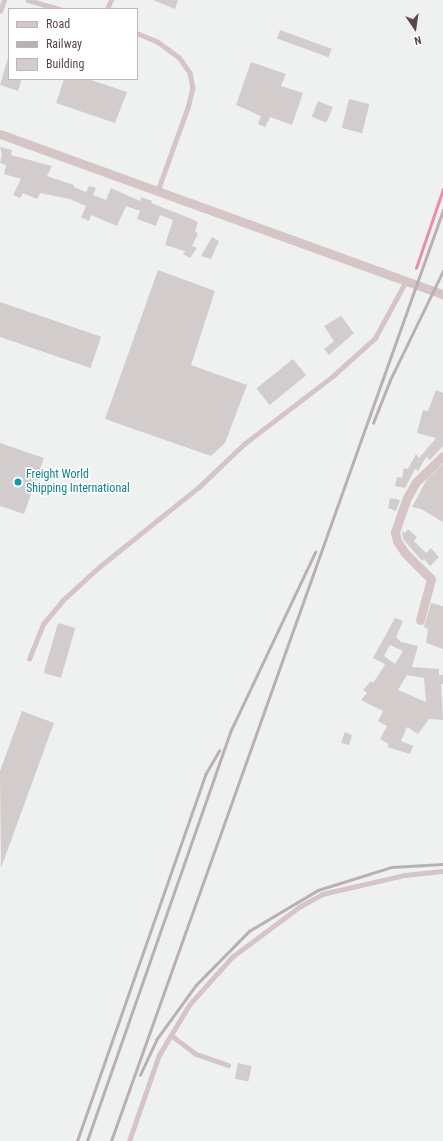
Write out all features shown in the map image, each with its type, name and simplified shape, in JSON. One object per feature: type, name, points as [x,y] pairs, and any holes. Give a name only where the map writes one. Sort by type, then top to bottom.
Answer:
[{"type":"street","points":[[0,134],[443,294]]},
{"type":"street","points":[[420,620],[431,579],[405,553],[397,542],[395,532],[407,498],[416,482],[443,456]]},
{"type":"lane","points":[[0,11],[4,0]]},
{"type":"lane","points":[[28,0],[56,8]]},
{"type":"lane","points":[[138,33],[158,42],[179,57],[190,73],[193,88],[158,191]]},
{"type":"lane","points":[[29,659],[43,624],[62,601],[99,567],[200,486],[244,444],[333,376],[374,338],[406,281]]},
{"type":"lane","points":[[129,1141],[159,1054],[189,1006],[210,978],[248,944],[299,907],[322,894],[350,885],[405,874],[443,872]]},
{"type":"lane","points":[[171,1035],[196,1054],[228,1065]]},
{"type":"building","points":[[153,0],[178,0],[175,9]]},
{"type":"building","points":[[280,30],[332,49],[329,57],[277,38]]},
{"type":"building","points":[[8,58],[8,80],[22,80],[18,91],[0,85]]},
{"type":"building","points":[[251,62],[286,74],[281,86],[303,93],[292,125],[270,117],[265,127],[258,124],[261,116],[236,105]]},
{"type":"building","points":[[64,80],[91,80],[127,92],[115,123],[56,103]]},
{"type":"building","points":[[349,99],[369,104],[362,133],[342,128]]},
{"type":"building","points":[[318,101],[333,107],[326,123],[312,117]]},
{"type":"building","points":[[0,147],[12,150],[11,155],[52,166],[47,176],[74,185],[74,187],[86,192],[89,186],[96,188],[93,195],[106,200],[111,188],[140,201],[141,197],[152,201],[151,203],[198,222],[195,232],[198,233],[192,246],[197,248],[190,258],[183,254],[185,251],[165,245],[173,220],[160,215],[156,226],[137,219],[140,211],[126,206],[117,226],[91,215],[89,221],[81,217],[86,206],[70,199],[40,193],[37,199],[23,193],[20,198],[13,195],[21,179],[4,174],[6,165],[0,163],[2,154]]},
{"type":"building","points":[[212,237],[219,241],[211,259],[201,256]]},
{"type":"building","points":[[158,270],[215,291],[191,365],[247,385],[225,443],[211,456],[105,419]]},
{"type":"building","points":[[0,302],[101,337],[90,368],[0,337]]},
{"type":"building","points":[[341,316],[354,333],[329,355],[324,349],[334,341],[324,326]]},
{"type":"building","points":[[293,359],[306,375],[270,405],[256,389]]},
{"type":"building","points":[[436,390],[443,393],[443,446],[430,460],[426,457],[418,471],[415,469],[405,488],[395,486],[397,477],[402,478],[404,468],[408,469],[416,454],[419,458],[436,438],[417,433],[423,410],[428,411]]},
{"type":"building","name":"Freight World Shipping International","points":[[0,443],[44,458],[24,514],[0,506]]},
{"type":"building","points":[[443,464],[443,522],[421,509],[412,507],[427,479]]},
{"type":"building","points":[[390,498],[400,500],[396,511],[388,508]]},
{"type":"building","points":[[408,529],[417,537],[414,541],[426,553],[431,548],[439,557],[430,566],[424,559],[422,561],[403,539],[402,531],[405,533]]},
{"type":"building","points":[[431,603],[443,606],[443,649],[426,643],[428,629],[424,627]]},
{"type":"building","points":[[395,618],[403,621],[396,637],[401,642],[418,646],[412,667],[439,669],[439,675],[443,675],[443,684],[441,684],[443,720],[429,719],[418,734],[407,727],[401,741],[413,746],[410,754],[387,747],[389,744],[380,739],[387,726],[378,721],[383,711],[361,700],[367,693],[363,690],[371,681],[373,683],[385,664],[373,658]],"holes":[[[390,645],[403,651],[395,664],[384,656]],[[407,675],[424,678],[426,702],[398,690]]]},
{"type":"building","points":[[58,623],[75,628],[61,678],[44,673]]},
{"type":"building","points":[[22,711],[54,723],[1,868],[0,771]]},
{"type":"building","points":[[345,732],[352,735],[349,745],[341,743]]},
{"type":"building","points":[[238,1063],[252,1066],[248,1082],[235,1079]]},
{"type":"waterway","points":[[416,268],[443,189]]},
{"type":"railway","points":[[111,1141],[443,210]]},
{"type":"railway","points":[[373,423],[390,380],[443,271]]},
{"type":"railway","points":[[87,1141],[231,730],[315,552]]},
{"type":"railway","points":[[77,1141],[205,775],[219,751]]},
{"type":"railway","points":[[140,1075],[156,1040],[196,985],[249,931],[318,890],[392,867],[443,864]]},
{"type":"place","name":"Freight World Shipping International","points":[[18,482]]}]
